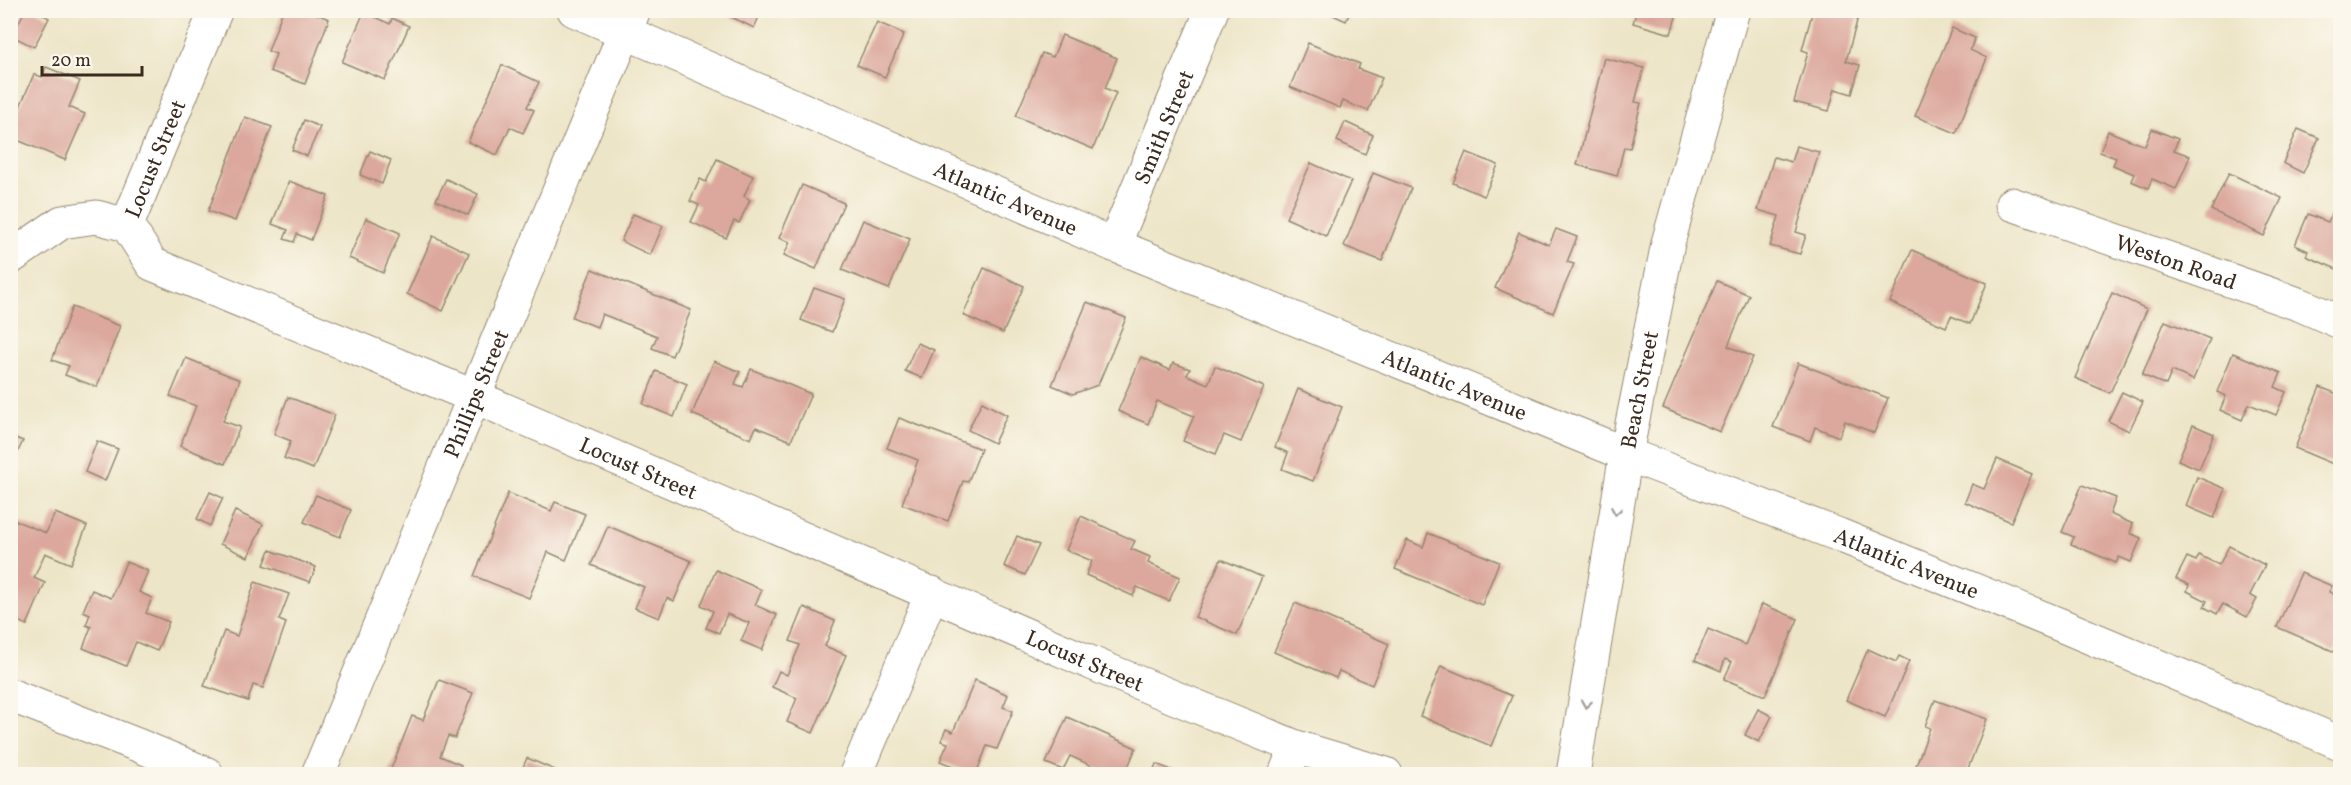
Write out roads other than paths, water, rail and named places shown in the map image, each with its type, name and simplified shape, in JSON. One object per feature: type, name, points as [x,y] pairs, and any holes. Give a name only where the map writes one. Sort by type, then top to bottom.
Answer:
[{"type":"street","name":"Locust Street","points":[[216,10],[127,225],[152,264],[475,396],[932,593],[1110,671],[1290,761],[1386,774]]},
{"type":"street","name":"Atlantic Avenue","points":[[574,10],[629,21],[1114,245],[1626,454],[1828,531],[2031,613],[2340,743]]},
{"type":"street","name":"Smith Street","points":[[1114,245],[1212,10]]},
{"type":"street","name":"Beach Street","points":[[1573,774],[1626,454],[1668,243],[1732,10]]},
{"type":"street","name":"Phillips Street","points":[[318,774],[629,21]]},
{"type":"street","name":"Weston Road","points":[[2012,204],[2301,305],[2340,322]]},
{"type":"street","points":[[10,258],[62,222],[96,217],[127,225]]},
{"type":"street","points":[[856,774],[932,593]]},
{"type":"street","points":[[10,695],[207,774]]}]
